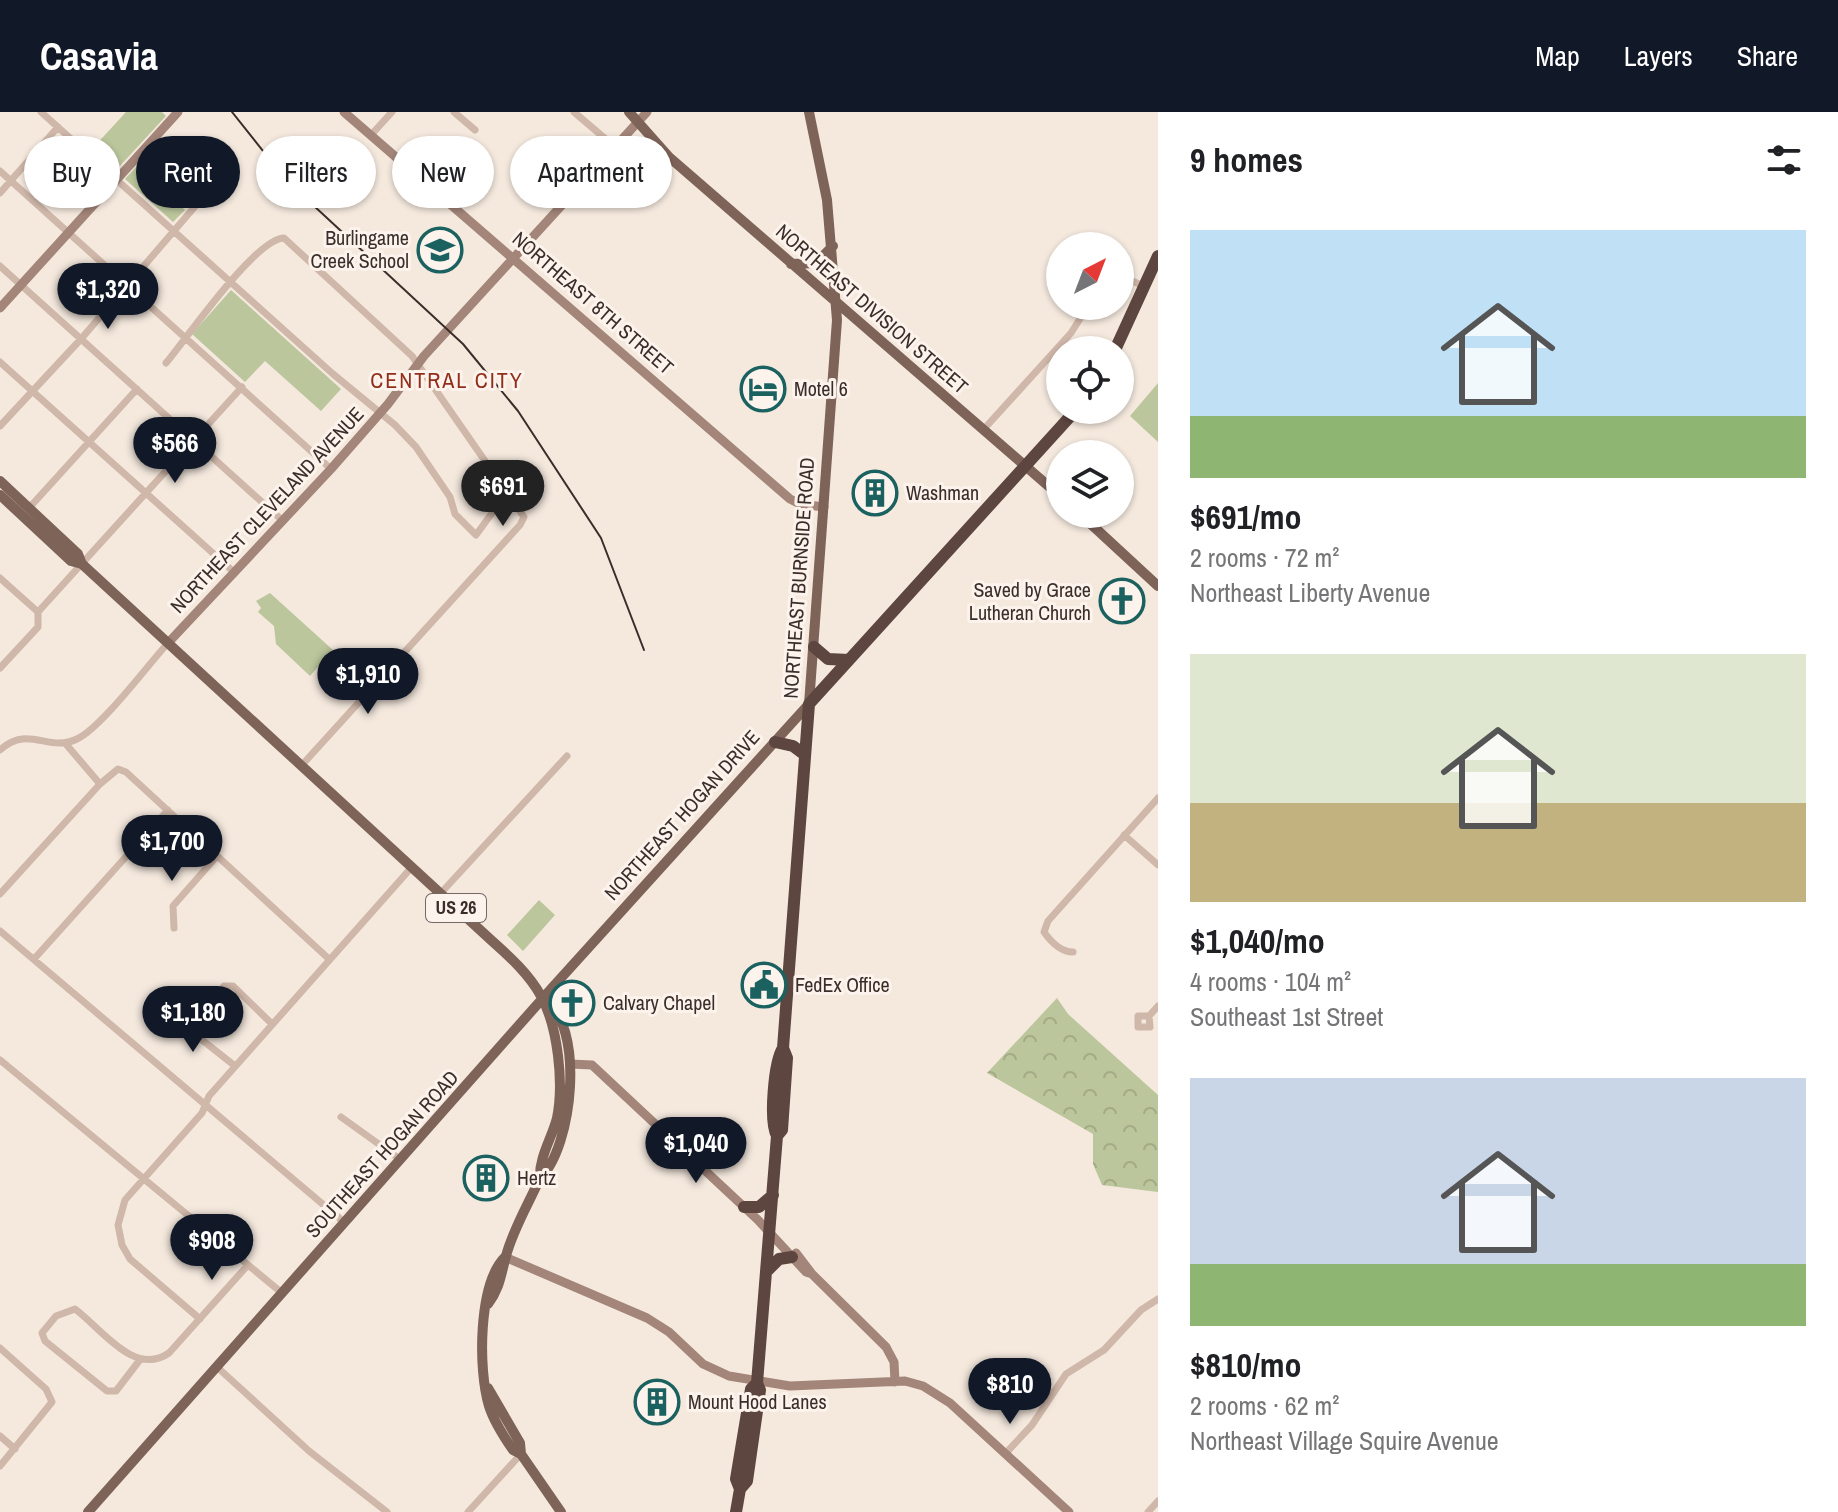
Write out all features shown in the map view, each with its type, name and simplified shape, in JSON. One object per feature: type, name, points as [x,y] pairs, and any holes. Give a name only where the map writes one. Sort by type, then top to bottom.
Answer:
[{"type":"highway","points":[[1121,336],[1158,256]]},
{"type":"highway","name":"NORTHEAST HOGAN DRIVE","points":[[809,704],[1064,424]]},
{"type":"highway","points":[[814,647],[828,659],[849,660]]},
{"type":"highway","name":"NORTHEAST BURNSIDE ROAD","points":[[777,1136],[782,1130],[787,1058],[783,1048],[809,704]]},
{"type":"highway","points":[[775,742],[793,746],[805,755]]},
{"type":"highway","name":"NORTHEAST BURNSIDE ROAD","points":[[736,1512],[740,1489],[736,1479],[751,1389],[757,1383],[777,1136],[772,1128],[777,1057],[783,1048]]},
{"type":"highway","points":[[776,1074],[780,1087],[779,1111],[783,1116]]},
{"type":"highway","points":[[744,1207],[759,1207],[773,1195]]},
{"type":"highway","points":[[768,1270],[779,1259],[792,1257]]},
{"type":"main road","name":"NORTHEAST DIVISION STREET","points":[[629,112],[669,157],[1046,483]]},
{"type":"main road","name":"NORTHEAST BURNSIDE ROAD","points":[[809,112],[823,175],[833,246],[836,302],[809,704]]},
{"type":"main road","points":[[791,264],[811,265],[833,246]]},
{"type":"main road","name":"US 26","points":[[0,481],[78,554],[82,564],[516,964],[543,999],[565,1099]]},
{"type":"main road","points":[[0,494],[23,509],[29,508]]},
{"type":"main road","name":"US 26","points":[[0,494],[71,561],[82,564]]},
{"type":"main road","points":[[1095,528],[1158,586]]},
{"type":"main road","name":"NORTHEAST HOGAN DRIVE","points":[[543,999],[809,704]]},
{"type":"main road","name":"US 26","points":[[543,999],[552,1004],[570,1064],[565,1099],[539,1167],[540,1178],[505,1257],[505,1272],[488,1304],[482,1346],[488,1388],[520,1443],[521,1454],[561,1512]]},
{"type":"main road","name":"SOUTHEAST HOGAN ROAD","points":[[88,1512],[543,999]]},
{"type":"street","points":[[41,112],[68,136]]},
{"type":"street","points":[[120,176],[178,112]]},
{"type":"street","name":"NORTHEAST 8TH STREET","points":[[344,112],[790,499],[800,504],[824,507]]},
{"type":"street","points":[[371,135],[392,112]]},
{"type":"street","points":[[454,112],[475,130]]},
{"type":"street","points":[[574,112],[602,136]]},
{"type":"street","name":"NORTHEAST CLEVELAND AVENUE","points":[[625,136],[647,112]]},
{"type":"street","points":[[0,193],[58,127]]},
{"type":"street","points":[[0,171],[331,469]]},
{"type":"street","points":[[120,184],[413,443],[450,497],[455,514],[476,535],[492,516],[493,510],[510,497]]},
{"type":"street","points":[[0,308],[90,208]]},
{"type":"street","points":[[0,426],[81,339],[195,208]]},
{"type":"street","name":"NORTHEAST CLEVELAND AVENUE","points":[[168,643],[331,469],[418,364],[559,208]]},
{"type":"street","points":[[166,363],[185,335],[271,241],[280,237],[291,241],[418,364],[524,520],[301,766]]},
{"type":"street","points":[[0,266],[283,521]]},
{"type":"street","points":[[1134,282],[1144,286]]},
{"type":"street","points":[[984,429],[1079,320]]},
{"type":"street","points":[[0,362],[235,573]]},
{"type":"street","points":[[0,668],[38,627],[38,612],[242,387]]},
{"type":"street","points":[[29,508],[137,389]]},
{"type":"street","points":[[2,584],[38,612]]},
{"type":"street","points":[[0,750],[23,738],[65,743],[89,730],[168,643]]},
{"type":"street","points":[[65,743],[100,784]]},
{"type":"street","points":[[440,894],[567,756]]},
{"type":"street","points":[[0,894],[100,784],[118,769],[168,810],[329,959]]},
{"type":"street","points":[[1073,952],[1061,950],[1049,940],[1044,932],[1048,921],[1158,798]]},
{"type":"street","points":[[34,959],[168,810]]},
{"type":"street","points":[[1124,835],[1158,865]]},
{"type":"street","points":[[174,928],[173,906],[217,856]]},
{"type":"street","points":[[200,1319],[135,1265],[122,1245],[118,1225],[121,1208],[202,1113],[205,1104],[235,1066],[411,868]]},
{"type":"street","points":[[0,931],[345,1223]]},
{"type":"street","points":[[235,1066],[192,1032],[192,1022],[210,1000],[224,986],[233,986],[272,1024]]},
{"type":"street","points":[[1149,1016],[1158,1006]]},
{"type":"street","points":[[0,1060],[282,1293]]},
{"type":"street","points":[[570,1064],[592,1065],[808,1265],[812,1274]]},
{"type":"street","points":[[341,1117],[401,1160]]},
{"type":"street","points":[[771,1232],[792,1257],[889,1350],[895,1382]]},
{"type":"street","points":[[505,1257],[647,1318],[669,1332],[703,1364],[729,1376],[757,1383],[807,1386],[915,1383],[939,1394],[1069,1512]]},
{"type":"street","points":[[139,1361],[116,1391],[107,1391],[45,1341],[42,1333],[56,1316],[75,1309],[139,1361],[154,1361],[169,1353],[247,1266]]},
{"type":"street","points":[[1005,1454],[1032,1425],[1066,1374],[1104,1350],[1141,1310],[1158,1299]]},
{"type":"street","points":[[0,1348],[50,1394],[49,1409],[0,1466]]},
{"type":"street","points":[[217,1367],[309,1451],[386,1512]]},
{"type":"street","points":[[0,1436],[15,1449]]},
{"type":"street","points":[[468,1512],[521,1454]]},
{"type":"street","points":[[1148,1512],[1158,1501]]},
{"type":"green space","points":[[126,112],[162,112],[166,116],[148,136],[136,136],[136,149],[120,166],[120,136],[104,136]]},
{"type":"green space","points":[[136,167],[136,189],[125,179]]},
{"type":"green space","points":[[157,208],[183,208],[185,210],[173,222]]},
{"type":"green space","points":[[231,290],[341,389],[321,411],[265,361],[245,382],[192,334]]},
{"type":"green space","points":[[1158,383],[1158,442],[1134,420],[1134,411]]},
{"type":"green space","points":[[270,593],[333,650],[310,676],[276,644],[274,626],[258,612],[261,608],[256,601]]},
{"type":"green space","points":[[539,900],[555,915],[523,951],[507,935]]},
{"type":"green space","points":[[1057,998],[1068,1014],[1158,1095],[1158,1192],[1102,1185],[1093,1164],[1093,1134],[987,1073]]},
{"type":"tram line","points":[[232,112],[286,180],[463,344],[518,411],[601,538],[644,650]]},
{"type":"place","name":"Burlingame Creek School","points":[[440,250]]},
{"type":"place","name":"Motel 6","points":[[763,389]]},
{"type":"place","name":"Washman","points":[[875,493]]},
{"type":"place","name":"Saved by Grace Lutheran Church","points":[[1122,601]]},
{"type":"place","name":"FedEx Office","points":[[764,985]]},
{"type":"place","name":"Calvary Chapel","points":[[572,1003]]},
{"type":"place","name":"Hertz","points":[[486,1178]]},
{"type":"place","name":"Mount Hood Lanes","points":[[657,1402]]},
{"type":"district","name":"CENTRAL CITY","points":[[447,380]]}]
